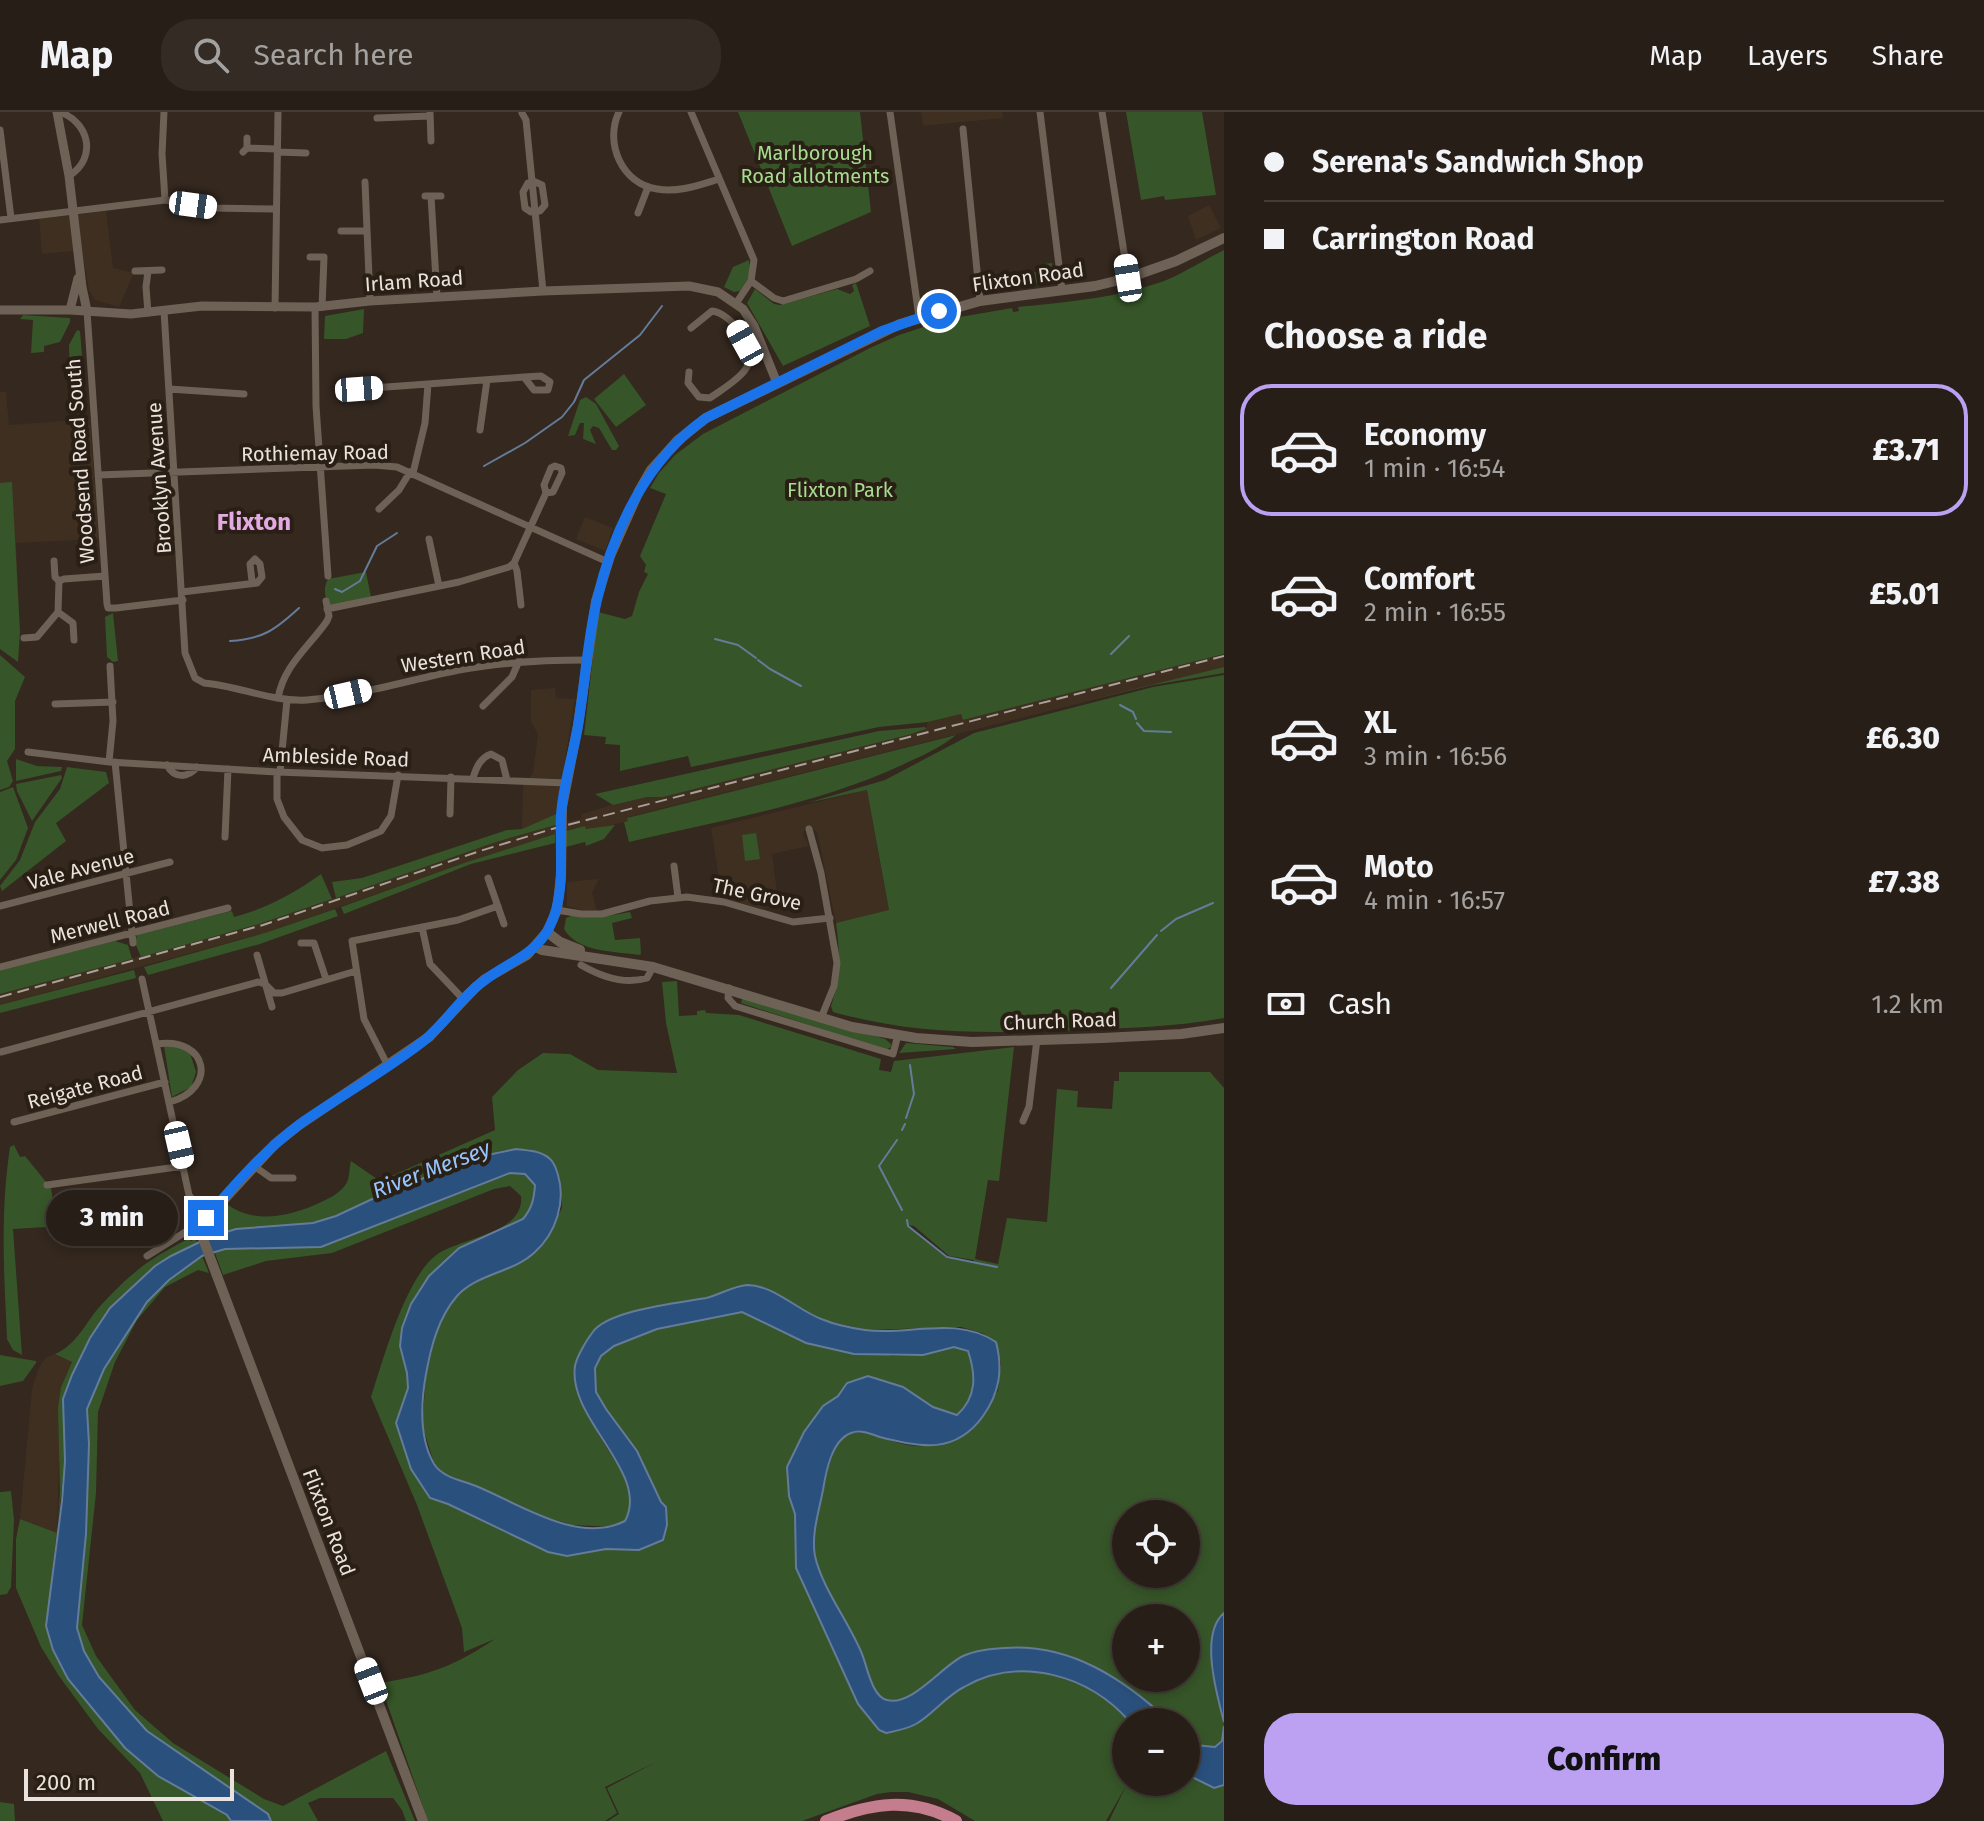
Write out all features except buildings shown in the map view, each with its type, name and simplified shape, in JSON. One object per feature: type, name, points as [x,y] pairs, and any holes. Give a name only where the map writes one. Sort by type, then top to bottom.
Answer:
[{"type":"main road","name":"Flixton Road","points":[[536,947],[557,910],[561,876],[561,814],[596,601],[608,562],[639,491],[659,459],[686,432],[738,402],[870,337],[919,317],[980,301],[1128,278],[1176,261],[1224,238]]},
{"type":"main road","points":[[547,932],[560,942],[598,957]]},
{"type":"main road","points":[[202,1230],[211,1212],[254,1166],[299,1125],[389,1067],[429,1037],[485,979],[536,947],[598,957]]},
{"type":"main road","name":"Church Road","points":[[598,957],[653,967],[821,1018],[872,1032],[898,1035],[953,1041],[1181,1034],[1224,1028]]},
{"type":"main road","name":"Flixton Road","points":[[202,1230],[423,1821]]},
{"type":"main road","points":[[826,1821],[869,1806],[901,1803],[936,1811],[956,1821]]},
{"type":"street","points":[[58,112],[87,311]]},
{"type":"street","points":[[58,112],[75,119],[82,128],[87,147],[83,164],[69,176]]},
{"type":"street","points":[[164,112],[162,154],[165,200]]},
{"type":"street","points":[[275,308],[278,112]]},
{"type":"street","points":[[512,112],[524,112],[526,120],[543,291]]},
{"type":"street","points":[[619,112],[613,127],[617,156],[627,173],[648,187],[677,190],[719,179]]},
{"type":"street","points":[[691,112],[754,260],[751,281],[737,302],[754,326],[777,383]]},
{"type":"street","points":[[890,112],[919,317]]},
{"type":"street","points":[[1040,112],[1062,290]]},
{"type":"street","points":[[1102,112],[1128,278]]},
{"type":"street","points":[[377,118],[430,114],[431,141]]},
{"type":"street","points":[[963,129],[980,301]]},
{"type":"street","points":[[0,130],[11,218]]},
{"type":"street","points":[[246,146],[306,153]]},
{"type":"street","points":[[365,182],[361,196],[367,231],[370,301]]},
{"type":"street","points":[[638,213],[648,187]]},
{"type":"street","points":[[437,297],[428,196],[441,196]]},
{"type":"street","points":[[0,220],[165,200],[210,208],[276,209]]},
{"type":"street","points":[[341,231],[367,231]]},
{"type":"street","points":[[310,257],[324,257],[318,307],[316,406],[328,576]]},
{"type":"street","points":[[135,271],[162,270]]},
{"type":"street","points":[[70,310],[80,271]]},
{"type":"street","points":[[148,271],[148,313]]},
{"type":"street","points":[[751,281],[783,301],[856,279],[870,271]]},
{"type":"street","name":"Irlam Road","points":[[0,310],[148,313],[202,306],[318,307],[543,291],[689,286],[718,292],[737,302]]},
{"type":"street","name":"Woodsend Road South","points":[[87,311],[108,608],[182,596]]},
{"type":"street","name":"Brooklyn Avenue","points":[[164,311],[184,643]]},
{"type":"street","points":[[689,372],[688,383],[703,399],[710,398],[746,369],[749,361],[745,343],[734,322],[723,313],[712,311],[691,328]]},
{"type":"street","points":[[359,389],[524,377]]},
{"type":"street","points":[[480,430],[487,380]]},
{"type":"street","points":[[379,509],[412,472],[425,423],[428,384]]},
{"type":"street","points":[[727,385],[738,402]]},
{"type":"street","points":[[169,389],[244,394]]},
{"type":"street","name":"Rothiemay Road","points":[[98,475],[387,465],[412,472],[608,562]]},
{"type":"street","points":[[398,775],[391,816],[381,831],[363,841],[331,848],[315,847],[302,840],[279,808],[277,799],[283,699],[281,684],[295,659],[327,621],[327,605],[439,586],[509,567],[532,527],[546,493]]},
{"type":"street","points":[[429,539],[439,586]]},
{"type":"street","points":[[24,638],[37,637],[58,612],[59,581],[55,577],[54,561]]},
{"type":"street","points":[[514,563],[521,605]]},
{"type":"street","points":[[59,581],[105,576]]},
{"type":"street","points":[[182,596],[257,583]]},
{"type":"street","points":[[58,612],[73,623],[74,640]]},
{"type":"street","name":"Western Road","points":[[184,643],[187,663],[198,681],[283,699],[348,694],[459,670],[519,661],[587,660]]},
{"type":"street","points":[[483,706],[512,677],[519,661]]},
{"type":"street","points":[[110,666],[112,762],[133,943]]},
{"type":"street","points":[[60,707],[113,702]]},
{"type":"street","name":"Ambleside Road","points":[[28,752],[167,765],[172,773],[182,776],[190,774],[197,767],[567,783]]},
{"type":"street","points":[[473,778],[484,757],[491,754],[502,760],[507,780]]},
{"type":"street","points":[[225,837],[228,769]]},
{"type":"street","points":[[450,814],[451,777]]},
{"type":"street","name":"The Grove","points":[[809,829],[837,963],[834,986],[821,1018]]},
{"type":"street","name":"Vale Avenue","points":[[0,906],[170,862]]},
{"type":"street","points":[[674,866],[678,897]]},
{"type":"street","points":[[488,878],[504,924]]},
{"type":"street","name":"The Grove","points":[[557,910],[594,914],[678,897],[724,902],[793,922],[830,918]]},
{"type":"street","points":[[389,1067],[364,1019],[352,941],[458,920],[498,906]]},
{"type":"street","name":"Merwell Road","points":[[0,967],[228,908]]},
{"type":"street","points":[[422,927],[430,964],[464,1000]]},
{"type":"street","points":[[301,943],[314,943],[326,979]]},
{"type":"street","points":[[257,955],[272,1007]]},
{"type":"street","points":[[598,957],[599,974]]},
{"type":"street","points":[[581,965],[599,974],[640,980],[650,976],[653,967]]},
{"type":"street","points":[[1,1052],[258,982],[274,993],[282,993],[356,971]]},
{"type":"street","points":[[142,979],[191,1199],[211,1212]]},
{"type":"street","name":"Church Road","points":[[729,988],[728,998],[735,1006],[893,1054],[898,1035]]},
{"type":"street","points":[[1023,1121],[1029,1107],[1037,1039]]},
{"type":"street","points":[[157,1044],[170,1042],[185,1045],[195,1054],[200,1067],[199,1080],[193,1091],[170,1102]]},
{"type":"street","name":"Reigate Road","points":[[14,1122],[165,1082]]},
{"type":"street","points":[[47,1185],[184,1166]]},
{"type":"street","points":[[254,1166],[271,1178],[293,1178]]},
{"type":"street","points":[[147,1256],[195,1226],[202,1230]]},
{"type":"shaded area","points":[[921,112],[1002,112],[1003,118],[923,126]]},
{"type":"shaded area","points":[[1209,205],[1221,228],[1196,240],[1188,216]]},
{"type":"shaded area","points":[[106,211],[113,268],[134,273],[119,307],[95,300],[89,290],[82,250],[42,254],[39,219]]},
{"type":"shaded area","points":[[0,392],[6,392],[9,425],[90,419],[99,539],[16,543],[20,632],[0,629]]},
{"type":"shaded area","points":[[585,517],[613,528],[605,551],[576,539]]},
{"type":"shaded area","points":[[1224,654],[1224,667],[628,817],[628,821],[566,831],[464,863],[268,932],[0,1005],[0,994],[259,924],[496,842],[582,818],[582,814],[611,805],[647,797],[663,797],[908,735],[926,729],[928,722],[961,714],[963,720]]},
{"type":"shaded area","points":[[555,688],[556,698],[575,699],[556,814],[522,829],[523,786],[533,773],[538,734],[531,722],[531,690]]},
{"type":"shaded area","points":[[867,790],[889,911],[836,923],[817,832],[811,827],[805,828],[803,834],[809,846],[772,854],[779,908],[763,909],[722,898],[711,828]]},
{"type":"shaded area","points":[[599,879],[592,893],[597,911],[567,906],[567,882]]},
{"type":"shaded area","points":[[55,1354],[72,1362],[61,1387],[57,1534],[20,1519],[32,1389],[45,1358]]},
{"type":"green space","name":"Marlborough Road allotments","points":[[738,112],[860,112],[871,212],[792,246]]},
{"type":"green space","points":[[1126,112],[1202,112],[1216,195],[1165,200],[1164,196],[1141,200]]},
{"type":"green space","name":"Flixton Park","points":[[1224,250],[1224,654],[963,720],[961,714],[928,722],[879,727],[691,767],[688,756],[620,771],[620,745],[605,744],[606,737],[584,735],[598,612],[625,619],[632,616],[648,574],[644,572],[646,565],[640,556],[666,494],[650,488],[675,455],[703,434],[899,335],[948,319],[1012,308],[1013,312],[1019,311],[1018,307],[1128,292],[1172,278]]},
{"type":"green space","points":[[749,260],[751,277],[740,291],[734,292],[724,287],[733,267]]},
{"type":"green space","points":[[1052,263],[1053,281],[1008,286],[1007,277],[1036,272],[1036,265]]},
{"type":"green space","points":[[856,283],[870,326],[783,366],[747,303],[755,289],[780,305],[837,289],[850,294],[854,291],[852,285]]},
{"type":"green space","points":[[364,309],[363,333],[346,339],[324,339],[325,316]]},
{"type":"green space","points":[[23,315],[70,318],[70,322],[60,342],[44,346],[44,352],[31,353],[33,320],[20,319]]},
{"type":"green space","points":[[77,330],[80,331],[84,380],[70,381],[69,345]]},
{"type":"green space","points":[[624,374],[646,405],[616,427],[594,399]]},
{"type":"green space","points":[[586,397],[596,404],[619,446],[616,450],[612,450],[599,428],[593,426],[590,430],[596,444],[583,439],[584,423],[580,423],[575,435],[568,436],[580,400]]},
{"type":"green space","points":[[12,482],[20,632],[18,662],[0,649],[0,483]]},
{"type":"green space","points":[[366,572],[371,597],[330,606],[325,592],[328,579]]},
{"type":"green space","points":[[113,613],[118,661],[113,662],[107,657],[105,617]]},
{"type":"green space","points":[[0,655],[25,677],[15,701],[15,749],[7,761],[13,781],[9,787],[0,790]]},
{"type":"green space","points":[[1224,667],[1224,673],[1153,685],[1065,706]]},
{"type":"green space","points":[[1224,675],[1224,1018],[1132,1028],[984,1032],[925,1029],[833,1012],[831,1006],[839,965],[836,923],[889,910],[867,790],[807,803],[885,780],[974,733],[1153,687]]},
{"type":"green space","points":[[925,727],[908,735],[663,797],[647,797],[613,805],[595,794],[879,731]]},
{"type":"green space","points":[[956,735],[916,758],[836,791],[629,842],[624,822],[628,821],[627,818]]},
{"type":"green space","points":[[16,759],[37,766],[62,767],[61,771],[16,781]]},
{"type":"green space","points":[[67,767],[106,772],[109,783],[56,823],[66,841],[2,891],[0,886],[20,860],[35,822],[60,789]]},
{"type":"green space","points":[[61,775],[62,778],[32,821],[16,784]]},
{"type":"green space","points":[[13,787],[28,828],[16,860],[0,880],[0,792]]},
{"type":"green space","points":[[556,814],[556,825],[496,842],[336,898],[332,882],[362,878],[507,830],[522,829]]},
{"type":"green space","points":[[615,825],[604,839],[586,846],[585,842],[566,847],[566,831],[585,826],[586,829]]},
{"type":"green space","points":[[756,833],[760,859],[745,861],[742,835]]},
{"type":"green space","points":[[555,834],[555,843],[471,864],[344,914],[341,907],[464,863]]},
{"type":"green space","points":[[321,874],[332,899],[259,924],[141,957],[135,943],[137,935],[232,911],[234,917],[258,909],[290,894]]},
{"type":"green space","points":[[335,909],[338,916],[260,944],[148,975],[144,967],[268,932]]},
{"type":"green space","points":[[630,912],[632,918],[612,923],[615,940],[640,938],[639,955],[588,947],[570,937],[564,929],[566,918],[571,916],[608,916]]},
{"type":"green space","points":[[115,941],[128,945],[132,959],[0,994],[0,970]]},
{"type":"green space","points":[[134,970],[136,978],[0,1013],[0,1005]]},
{"type":"green space","points":[[677,981],[679,1016],[697,1015],[697,1011],[705,1010],[706,1013],[739,1015],[881,1059],[879,1070],[891,1072],[894,1061],[1014,1047],[999,1181],[988,1180],[975,1259],[998,1264],[1007,1218],[1047,1222],[1057,1089],[1078,1091],[1077,1107],[1112,1109],[1114,1081],[1119,1081],[1119,1072],[1210,1072],[1224,1088],[1224,1613],[1219,1617],[1212,1644],[1211,1668],[1224,1722],[1222,1741],[1215,1747],[1200,1746],[1200,1708],[1154,1708],[1134,1692],[1200,1692],[1200,1604],[1112,1604],[1112,1676],[1051,1651],[1004,1648],[963,1656],[906,1698],[887,1700],[877,1693],[857,1642],[823,1580],[815,1555],[815,1522],[829,1466],[836,1448],[844,1438],[854,1433],[901,1444],[940,1445],[998,1391],[1001,1363],[996,1342],[982,1333],[961,1327],[867,1330],[823,1320],[770,1291],[747,1285],[709,1297],[627,1313],[575,1365],[598,1434],[622,1472],[632,1502],[625,1521],[613,1527],[573,1525],[537,1515],[478,1486],[442,1473],[434,1463],[422,1425],[426,1376],[438,1325],[452,1302],[470,1284],[526,1260],[548,1236],[562,1208],[560,1181],[554,1162],[528,1152],[500,1151],[383,1194],[313,1224],[236,1229],[210,1237],[209,1227],[227,1204],[249,1215],[273,1216],[298,1211],[341,1190],[347,1182],[351,1161],[380,1181],[495,1130],[492,1097],[518,1070],[543,1053],[570,1054],[598,1070],[677,1073],[666,1023],[662,982]],"holes":[[[906,1225],[914,1226],[949,1256],[974,1260],[974,1263],[947,1258]]]},
{"type":"green space","points":[[742,998],[885,1039],[891,1047],[886,1050],[741,1003]]},
{"type":"green space","points":[[906,1043],[953,1047],[956,1049],[899,1053]]},
{"type":"green space","points":[[173,1045],[190,1053],[196,1072],[191,1087],[172,1097],[164,1046]]},
{"type":"green space","points":[[14,1145],[20,1157],[25,1156],[51,1188],[57,1230],[47,1227],[13,1229],[22,1355],[13,1350],[7,1339],[5,1290],[5,1196],[10,1147]]},
{"type":"green space","points":[[510,1173],[525,1174],[535,1184],[532,1203],[523,1219],[459,1248],[429,1276],[411,1304],[402,1328],[400,1346],[408,1388],[396,1423],[411,1469],[430,1498],[548,1552],[567,1556],[606,1549],[639,1550],[661,1502],[637,1451],[596,1392],[595,1368],[601,1356],[614,1346],[657,1329],[742,1311],[768,1323],[892,1356],[923,1355],[954,1347],[968,1352],[973,1385],[968,1401],[957,1415],[933,1407],[903,1387],[847,1383],[838,1396],[823,1406],[789,1496],[795,1513],[795,1532],[858,1704],[878,1730],[886,1733],[905,1729],[964,1687],[1008,1673],[1053,1675],[1094,1692],[1113,1706],[1112,1796],[1120,1796],[1106,1821],[975,1821],[938,1799],[908,1792],[891,1792],[877,1794],[802,1821],[608,1821],[619,1814],[607,1788],[656,1762],[605,1787],[617,1813],[605,1821],[428,1821],[380,1683],[440,1668],[495,1639],[464,1652],[462,1628],[417,1505],[371,1397],[396,1322],[424,1267],[446,1250],[488,1234],[513,1219],[521,1196],[510,1186],[494,1189],[332,1253],[266,1261],[223,1275],[215,1253],[225,1249],[321,1247]]},
{"type":"green space","points":[[195,1239],[198,1243],[155,1266],[110,1308],[90,1338],[72,1375],[63,1399],[65,1461],[58,1524],[58,1408],[61,1387],[72,1362],[55,1354],[76,1338],[102,1304],[133,1274],[174,1246]]},
{"type":"green space","points":[[202,1256],[209,1273],[198,1270],[165,1287],[137,1320],[115,1362],[98,1412],[96,1493],[82,1625],[96,1656],[135,1710],[173,1743],[264,1799],[283,1806],[386,1751],[415,1821],[406,1821],[393,1798],[320,1798],[308,1803],[318,1821],[271,1821],[268,1814],[147,1731],[99,1677],[84,1651],[77,1628],[86,1534],[87,1410],[104,1369],[147,1302],[169,1280]]},
{"type":"green space","points":[[0,1355],[36,1363],[23,1381],[0,1386]]},
{"type":"green space","points":[[11,1491],[14,1520],[11,1587],[7,1594],[0,1595],[0,1492]]},
{"type":"green space","points":[[20,1519],[57,1533],[50,1590],[102,1718],[125,1748],[158,1776],[227,1815],[231,1821],[163,1821],[140,1773],[98,1729],[41,1647],[16,1588],[16,1539]]},
{"type":"green space","points":[[1200,1781],[1214,1788],[1224,1785],[1224,1821],[1109,1821],[1121,1796],[1200,1796]]},
{"type":"green space","points":[[0,1802],[14,1804],[15,1821],[0,1821]]},
{"type":"water","points":[[516,1149],[547,1156],[558,1175],[560,1206],[549,1236],[535,1252],[465,1288],[440,1323],[428,1364],[422,1408],[426,1443],[438,1469],[529,1511],[568,1525],[607,1527],[625,1521],[630,1503],[627,1484],[583,1406],[576,1386],[575,1366],[585,1344],[600,1325],[644,1309],[706,1298],[747,1285],[767,1289],[815,1316],[849,1327],[882,1331],[948,1328],[980,1334],[996,1342],[999,1371],[993,1398],[973,1428],[961,1437],[937,1445],[910,1444],[866,1432],[855,1432],[839,1442],[828,1465],[815,1531],[815,1556],[823,1580],[862,1654],[877,1693],[887,1700],[896,1701],[916,1692],[968,1654],[994,1649],[1029,1648],[1052,1651],[1095,1667],[1112,1676],[1112,1692],[1134,1692],[1154,1708],[1115,1708],[1095,1692],[1074,1682],[1030,1672],[1008,1672],[986,1677],[957,1691],[916,1724],[886,1733],[879,1730],[858,1704],[796,1568],[795,1514],[789,1496],[787,1467],[804,1432],[823,1406],[838,1396],[847,1383],[868,1376],[903,1387],[933,1407],[957,1415],[968,1401],[973,1385],[968,1351],[954,1347],[923,1355],[854,1354],[806,1343],[742,1312],[657,1329],[614,1346],[601,1356],[595,1368],[596,1392],[637,1451],[666,1507],[667,1525],[663,1540],[639,1550],[606,1549],[567,1556],[548,1552],[430,1498],[411,1469],[396,1423],[408,1388],[400,1346],[402,1328],[411,1304],[429,1276],[459,1248],[526,1215],[535,1185],[525,1174],[510,1173],[321,1247],[225,1249],[202,1256],[169,1280],[147,1302],[104,1369],[87,1409],[86,1534],[77,1628],[84,1651],[99,1677],[147,1731],[268,1814],[271,1821],[231,1821],[227,1815],[158,1776],[125,1748],[68,1679],[53,1650],[46,1626],[65,1461],[63,1399],[90,1338],[110,1308],[155,1266],[210,1237],[236,1229],[313,1223],[478,1157]]},
{"type":"water","points":[[1224,1613],[1224,1722],[1214,1681],[1211,1650],[1212,1635]]},
{"type":"water","points":[[1224,1726],[1224,1785],[1214,1788],[1200,1781],[1200,1746],[1215,1747],[1222,1741]]},
{"type":"waterway","points":[[484,466],[562,417],[574,402],[584,380],[640,335],[662,306]]},
{"type":"waterway","points":[[335,589],[342,592],[360,581],[377,546],[397,533]]},
{"type":"waterway","points":[[230,641],[268,632],[299,608]]},
{"type":"waterway","points":[[1111,654],[1129,636]]},
{"type":"waterway","points":[[715,639],[738,645],[756,658]]},
{"type":"waterway","points":[[758,660],[801,686]]},
{"type":"waterway","points":[[1120,705],[1133,712],[1136,719]]},
{"type":"waterway","points":[[1137,723],[1144,731],[1171,732]]},
{"type":"waterway","points":[[1161,931],[1176,919],[1213,903]]},
{"type":"waterway","points":[[1111,988],[1157,935]]},
{"type":"waterway","points":[[906,1118],[914,1094],[910,1065]]},
{"type":"waterway","points":[[902,1130],[905,1124]]},
{"type":"waterway","points":[[897,1140],[879,1166],[902,1210]]},
{"type":"waterway","points":[[907,1220],[908,1226],[947,1257],[997,1267]]},
{"type":"railway","points":[[0,997],[263,925],[552,829],[1224,656]]},
{"type":"district","name":"Flixton","points":[[254,522]]},
{"type":"route","points":[[206,1218],[275,1144],[429,1037],[485,979],[527,955],[547,932],[557,910],[562,807],[578,725],[596,601],[619,536],[645,480],[659,459],[686,432],[706,418],[882,331],[939,311]]},
{"type":"water label","name":"River Mersey","points":[[431,1169]]}]
